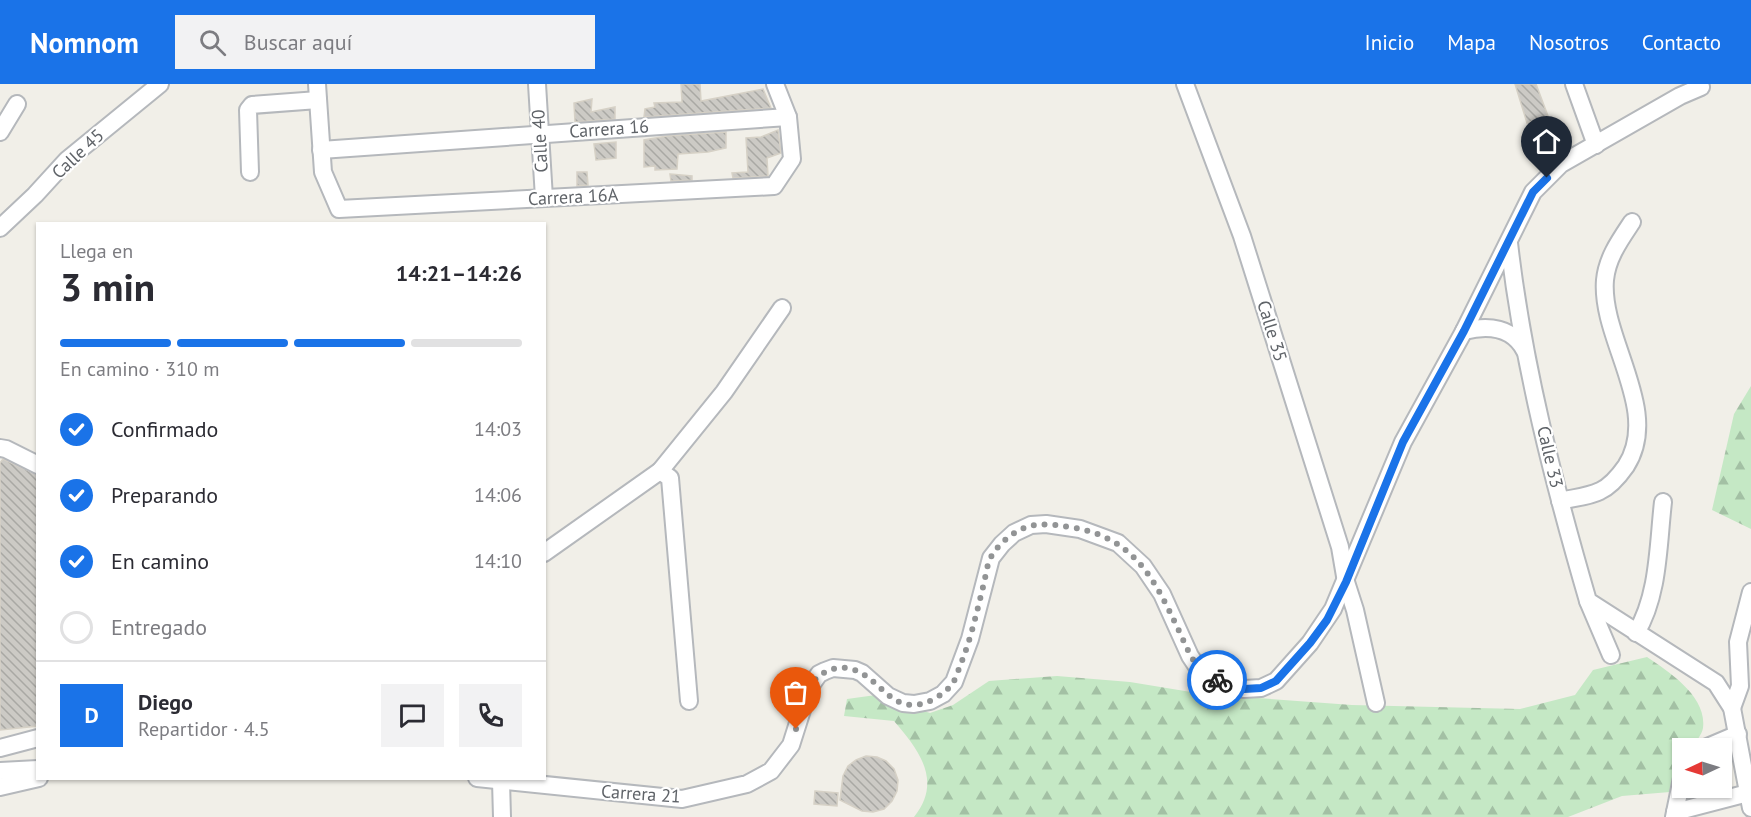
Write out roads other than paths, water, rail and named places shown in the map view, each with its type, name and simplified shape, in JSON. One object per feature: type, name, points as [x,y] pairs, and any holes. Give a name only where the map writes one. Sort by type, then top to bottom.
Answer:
[{"type":"street","name":"Calle 45","points":[[0,228],[67,160],[158,84]]},
{"type":"street","name":"Calle 40","points":[[537,84],[544,198]]},
{"type":"street","points":[[775,84],[788,117]]},
{"type":"street","name":"Calle 35","points":[[1185,84],[1242,236],[1340,547],[1346,582],[1355,609],[1376,703]]},
{"type":"street","points":[[1574,84],[1596,145]]},
{"type":"street","name":"Carrera 21","points":[[493,780],[682,799],[747,784],[771,771],[791,745],[809,688],[819,674],[825,671],[833,668],[855,670],[862,673],[888,696],[903,703],[914,704],[930,701],[943,694],[954,682],[969,645],[991,558],[1014,533],[1031,525],[1046,524],[1080,536],[1118,543],[1143,566],[1162,594],[1198,668],[1227,685],[1244,689],[1261,688],[1276,681],[1327,620],[1346,582],[1403,442],[1464,331],[1533,192],[1561,164],[1680,96],[1701,87]]},
{"type":"street","points":[[250,172],[248,110],[252,105],[318,92],[321,150]]},
{"type":"street","points":[[0,132],[17,104]]},
{"type":"street","name":"Carrera 16","points":[[321,150],[788,117]]},
{"type":"street","name":"Carrera 16A","points":[[321,150],[323,172],[339,209],[774,186],[792,159],[788,117]]},
{"type":"street","points":[[1560,501],[1600,491],[1618,478],[1630,460],[1638,430],[1635,406],[1608,313],[1605,281],[1609,262],[1632,222]]},
{"type":"street","name":"Calle 33","points":[[1509,243],[1527,355],[1560,501],[1588,601],[1611,655]]},
{"type":"street","points":[[546,552],[660,471],[724,392],[782,308]]},
{"type":"street","points":[[1464,331],[1478,328],[1500,329],[1514,336],[1527,355]]},
{"type":"street","points":[[0,448],[36,464]]},
{"type":"street","points":[[660,471],[670,478],[689,701]]},
{"type":"street","points":[[1641,636],[1655,576],[1663,502]]},
{"type":"street","points":[[1732,708],[1740,686],[1738,642],[1748,596],[1751,592]]},
{"type":"street","points":[[1588,601],[1716,683],[1732,708],[1750,801],[1674,814],[1678,798]]},
{"type":"street","points":[[1729,738],[1738,734]]},
{"type":"street","points":[[0,748],[36,739]]},
{"type":"street","points":[[0,771],[36,769]]},
{"type":"street","points":[[0,787],[36,779]]},
{"type":"street","points":[[501,781],[502,817]]}]
